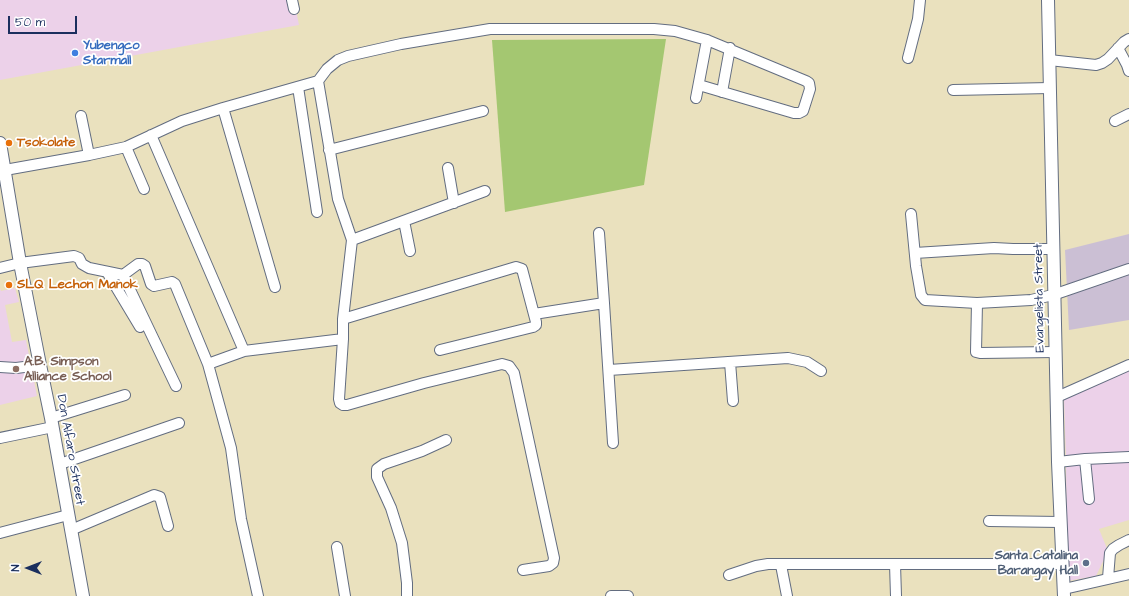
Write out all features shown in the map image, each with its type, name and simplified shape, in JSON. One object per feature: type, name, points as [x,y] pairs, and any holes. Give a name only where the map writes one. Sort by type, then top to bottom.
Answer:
[{"type":"main road","name":"Evangelista Street","points":[[1048,0],[1053,295],[1060,522],[1064,593]]},
{"type":"main road","name":"Don Alfaro Street","points":[[0,143],[20,263],[60,464],[83,596]]},
{"type":"street","points":[[908,58],[918,19],[920,0]]},
{"type":"street","points":[[5,170],[89,155],[126,146],[182,121],[318,81],[338,60],[348,56],[401,44],[490,29],[654,29],[675,31],[730,48],[806,81],[809,83],[810,89],[803,111],[794,113],[699,85]]},
{"type":"street","points":[[1049,60],[1096,65],[1108,59],[1129,39]]},
{"type":"street","points":[[696,98],[707,40]]},
{"type":"street","points":[[722,92],[730,48]]},
{"type":"street","points":[[1118,48],[1129,71]]},
{"type":"street","points":[[318,81],[338,198],[352,240],[343,319],[340,403],[343,405],[502,364],[509,366],[514,373],[554,558],[553,563],[549,566],[523,570]]},
{"type":"street","points":[[298,87],[317,212]]},
{"type":"street","points":[[953,90],[1050,88]]},
{"type":"street","points":[[223,108],[275,287]]},
{"type":"street","points":[[329,150],[483,111]]},
{"type":"street","points":[[1115,121],[1129,114]]},
{"type":"street","points":[[81,116],[89,155]]},
{"type":"street","points":[[152,135],[244,351]]},
{"type":"street","points":[[126,146],[144,189]]},
{"type":"street","points":[[448,168],[454,203]]},
{"type":"street","points":[[352,240],[485,191]]},
{"type":"street","points":[[911,214],[921,295],[925,300],[976,303],[1031,300],[1053,295],[1129,269]]},
{"type":"street","points":[[404,221],[410,251]]},
{"type":"street","points":[[599,233],[613,443]]},
{"type":"street","points":[[915,253],[994,248],[1053,249]]},
{"type":"street","points":[[0,268],[20,263],[74,256],[79,258],[85,266],[123,275],[138,264],[142,264],[145,266],[151,284],[154,286],[172,282],[174,284],[208,364],[230,448],[241,520],[258,596]]},
{"type":"street","points":[[343,319],[516,267],[522,269],[536,325],[440,350]]},
{"type":"street","points":[[107,272],[140,327]]},
{"type":"street","points":[[123,275],[176,386]]},
{"type":"street","points":[[534,314],[604,303]]},
{"type":"street","points":[[976,303],[976,352],[1055,352]]},
{"type":"street","points":[[208,364],[244,351],[343,339]]},
{"type":"street","points":[[609,370],[788,358],[807,362],[821,371]]},
{"type":"street","points":[[730,362],[733,401]]},
{"type":"street","points":[[0,367],[16,368],[40,365]]},
{"type":"street","points":[[1056,397],[1129,365]]},
{"type":"street","points":[[0,438],[52,422],[125,395]]},
{"type":"street","points":[[60,464],[179,423]]},
{"type":"street","points":[[407,596],[407,583],[402,543],[391,508],[377,477],[377,470],[384,464],[422,451],[446,440]]},
{"type":"street","points":[[1058,462],[1129,457]]},
{"type":"street","points":[[1085,459],[1089,499]]},
{"type":"street","points":[[71,530],[154,495],[160,497],[168,526]]},
{"type":"street","points":[[0,533],[68,515]]},
{"type":"street","points":[[989,521],[1060,522]]},
{"type":"street","points":[[1108,578],[1110,553],[1119,544],[1129,540]]},
{"type":"street","points":[[337,547],[345,596]]},
{"type":"street","points":[[729,576],[756,566],[768,564],[1063,564]]},
{"type":"street","points":[[896,564],[896,596]]},
{"type":"street","points":[[781,565],[787,596]]},
{"type":"street","points":[[1064,593],[1108,578],[1129,574]]},
{"type":"street","points":[[611,596],[628,596]]},
{"type":"shaded area","name":"Yubengco Starmall","points":[[0,0],[294,0],[299,25],[0,80]]},
{"type":"shaded area","points":[[1129,234],[1129,320],[1069,330],[1065,250]]},
{"type":"shaded area","name":"A.B. Simpson Alliance School","points":[[0,288],[1,291],[15,288],[19,302],[5,305],[12,342],[26,340],[37,396],[0,405]]},
{"type":"shaded area","points":[[1129,371],[1129,520],[1099,529],[1108,551],[1096,576],[1067,581],[1064,399]]},
{"type":"green space","points":[[666,39],[644,185],[505,212],[492,40]]},
{"type":"place","name":"Yubengco Starmall","points":[[75,53]]},
{"type":"place","name":"Tsokolate","points":[[9,143]]},
{"type":"place","name":"SLQ Lechon Manok","points":[[9,285]]},
{"type":"place","name":"A.B. Simpson Alliance School","points":[[16,369]]},
{"type":"place","name":"Santa Catalina Barangay Hall","points":[[1086,563]]}]
